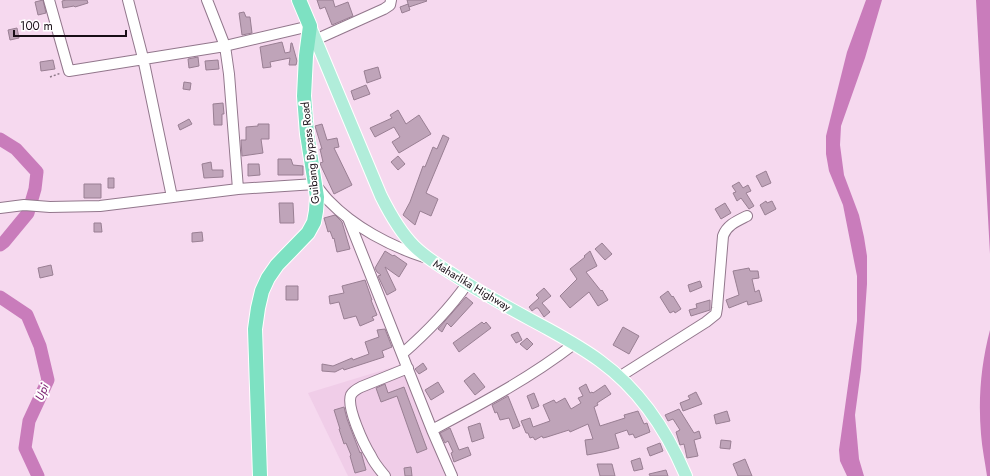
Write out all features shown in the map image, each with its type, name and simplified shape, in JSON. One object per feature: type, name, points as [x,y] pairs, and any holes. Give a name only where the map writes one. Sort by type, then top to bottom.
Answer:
[{"type":"highway","name":"Maharlika Highway","points":[[299,0],[310,26]]},
{"type":"highway","name":"Guibang Bypass Road","points":[[260,476],[255,328],[258,308],[262,291],[268,278],[277,265],[308,233],[314,222],[317,204],[307,134],[304,96],[306,56],[310,26]]},
{"type":"main road","name":"Maharlika Highway","points":[[310,26],[381,196],[388,210],[406,237],[428,258],[467,284],[574,344],[600,361],[619,377],[653,414],[672,445],[686,476]]},
{"type":"street","points":[[49,0],[69,71],[225,46],[310,26]]},
{"type":"street","points":[[128,0],[143,58],[172,197]]},
{"type":"street","points":[[207,0],[225,46],[229,74],[238,189]]},
{"type":"street","points":[[315,40],[384,9],[390,5],[392,0]]},
{"type":"street","points":[[0,208],[24,205],[50,207],[100,206],[238,189],[315,184],[328,200],[348,218],[404,250],[428,258]]},
{"type":"street","points":[[619,377],[706,322],[716,314],[723,236],[725,230],[729,226],[747,216]]},
{"type":"street","points":[[348,218],[432,430],[452,476]]},
{"type":"street","points":[[402,354],[436,323],[467,284]]},
{"type":"street","points":[[432,430],[517,383],[574,344]]},
{"type":"street","points":[[386,476],[371,457],[359,431],[350,405],[350,400],[354,391],[360,387],[408,368]]},
{"type":"path","points":[[50,77],[69,71]]},
{"type":"shaded area","points":[[866,0],[882,0],[865,58],[841,126],[840,145],[844,175],[859,215],[867,256],[867,284],[861,370],[855,415],[859,459],[864,476],[847,476],[840,461],[839,450],[857,321],[857,276],[843,205],[829,171],[826,154],[826,136],[847,52]]},
{"type":"shaded area","points":[[976,0],[990,0],[990,254]]},
{"type":"shaded area","points":[[990,330],[990,476],[987,476],[981,439],[980,408],[982,369]]},
{"type":"shaded area","points":[[400,365],[446,476],[348,476],[308,393]]},
{"type":"building","points":[[43,0],[46,13],[38,15],[35,2]]},
{"type":"building","points":[[87,0],[88,3],[75,7],[63,8],[62,1]]},
{"type":"building","points":[[317,0],[333,0],[335,7],[348,2],[353,16],[332,25],[325,7],[320,9]]},
{"type":"building","points":[[407,0],[426,0],[427,1],[409,7]]},
{"type":"building","points":[[408,4],[410,10],[402,13],[400,7]]},
{"type":"building","points":[[244,12],[246,17],[250,17],[252,33],[242,35],[239,13]]},
{"type":"building","points":[[17,28],[19,38],[10,40],[8,30]]},
{"type":"building","points":[[282,42],[285,53],[290,52],[292,43],[297,61],[296,65],[289,65],[290,58],[270,62],[271,67],[263,68],[260,47]]},
{"type":"building","points":[[198,57],[199,66],[189,68],[188,59]]},
{"type":"building","points":[[53,60],[55,69],[41,71],[40,62]]},
{"type":"building","points":[[218,60],[219,69],[206,70],[205,61]]},
{"type":"building","points":[[378,67],[381,78],[367,83],[364,71]]},
{"type":"building","points":[[184,82],[191,83],[190,90],[183,89]]},
{"type":"building","points":[[366,85],[370,94],[354,100],[351,91]]},
{"type":"building","points":[[223,103],[224,114],[222,114],[222,125],[214,125],[213,104]]},
{"type":"building","points":[[398,110],[406,124],[419,115],[431,134],[399,153],[392,142],[400,137],[394,127],[375,137],[370,128],[392,118],[390,115]]},
{"type":"building","points":[[189,119],[192,124],[180,130],[178,125]]},
{"type":"building","points":[[258,124],[269,124],[269,139],[261,139],[263,153],[242,156],[241,140],[246,140],[246,127],[258,126]]},
{"type":"building","points":[[322,124],[327,140],[337,138],[339,147],[334,148],[352,185],[334,194],[320,163],[323,162],[320,149],[322,149],[315,126]]},
{"type":"building","points":[[443,135],[449,138],[426,193],[438,199],[431,216],[420,211],[415,225],[403,215],[410,202],[423,166],[425,167],[433,147],[437,149]]},
{"type":"building","points":[[398,156],[405,164],[398,170],[391,162]]},
{"type":"building","points":[[278,159],[291,159],[293,165],[303,166],[303,175],[278,175]]},
{"type":"building","points":[[211,162],[212,170],[223,170],[223,177],[204,178],[202,164]]},
{"type":"building","points":[[248,164],[259,164],[260,175],[248,176]]},
{"type":"building","points":[[766,171],[771,183],[762,187],[756,176]]},
{"type":"building","points":[[108,178],[114,178],[114,188],[108,188]]},
{"type":"building","points":[[739,182],[743,188],[748,185],[751,191],[746,193],[754,206],[749,209],[741,198],[737,201],[733,193],[736,192],[732,186]]},
{"type":"building","points":[[84,184],[101,184],[101,198],[84,198]]},
{"type":"building","points":[[766,201],[767,203],[772,201],[776,209],[765,215],[760,205]]},
{"type":"building","points":[[279,203],[293,203],[294,223],[280,223]]},
{"type":"building","points":[[725,203],[731,213],[721,219],[715,209]]},
{"type":"building","points":[[335,215],[342,222],[350,249],[337,252],[334,238],[333,239],[330,231],[328,232],[324,218]]},
{"type":"building","points":[[94,223],[101,223],[102,232],[94,232]]},
{"type":"building","points":[[202,232],[203,241],[192,242],[192,233]]},
{"type":"building","points":[[602,243],[612,254],[605,260],[595,249]]},
{"type":"building","points":[[385,251],[407,264],[399,277],[385,267],[396,290],[387,295],[378,276],[381,275],[375,268]]},
{"type":"building","points":[[590,251],[597,266],[586,272],[601,291],[602,290],[608,300],[598,306],[589,292],[570,308],[560,296],[577,279],[570,269]]},
{"type":"building","points":[[51,265],[53,275],[40,278],[38,268]]},
{"type":"building","points":[[749,268],[750,271],[758,271],[759,278],[752,279],[755,292],[759,290],[762,301],[748,305],[747,301],[729,308],[726,300],[739,295],[733,271]]},
{"type":"building","points":[[365,280],[377,315],[372,317],[374,320],[360,326],[356,316],[344,319],[339,302],[330,304],[329,296],[344,293],[342,286]]},
{"type":"building","points":[[700,281],[702,287],[690,292],[688,285]]},
{"type":"building","points":[[286,286],[298,286],[298,300],[286,300]]},
{"type":"building","points":[[544,288],[551,296],[542,303],[550,312],[544,317],[538,308],[532,311],[529,307],[539,298],[536,295]]},
{"type":"building","points":[[668,291],[681,309],[675,313],[674,311],[670,313],[660,297]]},
{"type":"building","points":[[466,297],[473,303],[451,327],[447,323],[442,332],[438,329]]},
{"type":"building","points":[[710,300],[710,310],[691,316],[689,310],[697,308],[696,304]]},
{"type":"building","points":[[482,322],[484,324],[486,322],[491,328],[459,352],[453,343]]},
{"type":"building","points":[[623,327],[639,336],[629,354],[613,345]]},
{"type":"building","points":[[385,329],[392,347],[382,351],[384,357],[344,370],[343,368],[335,372],[322,371],[322,364],[333,366],[352,358],[353,360],[369,354],[365,342],[379,337],[377,330]]},
{"type":"building","points":[[518,332],[522,340],[516,343],[511,335]]},
{"type":"building","points":[[527,338],[533,344],[527,350],[520,344]]},
{"type":"building","points":[[423,363],[427,369],[419,374],[415,369]]},
{"type":"building","points":[[474,373],[485,387],[475,395],[464,381]]},
{"type":"building","points":[[438,382],[444,392],[431,400],[425,390]]},
{"type":"building","points":[[385,384],[388,393],[404,387],[427,449],[417,453],[397,396],[381,402],[376,388]]},
{"type":"building","points":[[586,384],[590,393],[593,393],[605,385],[611,394],[597,403],[598,405],[594,407],[600,426],[625,418],[624,415],[638,411],[644,424],[647,423],[650,432],[635,438],[633,434],[629,435],[627,430],[615,434],[619,448],[587,455],[585,440],[593,439],[588,424],[570,432],[569,430],[543,438],[542,436],[535,440],[533,437],[530,438],[521,421],[530,418],[533,427],[550,421],[543,405],[554,400],[556,403],[565,398],[571,409],[581,403],[578,398],[583,396],[579,388]]},
{"type":"building","points":[[696,392],[702,404],[683,411],[680,403],[690,399],[688,396]]},
{"type":"building","points":[[534,393],[539,406],[532,409],[527,396]]},
{"type":"building","points":[[508,396],[520,426],[513,429],[509,418],[500,420],[492,405]]},
{"type":"building","points":[[344,407],[347,419],[360,453],[361,452],[366,470],[355,473],[351,455],[346,443],[344,444],[334,410]]},
{"type":"building","points":[[679,409],[694,433],[699,431],[701,438],[694,440],[698,456],[687,458],[684,444],[680,445],[676,432],[680,430],[673,419],[668,421],[665,415]]},
{"type":"building","points":[[727,411],[730,421],[716,424],[714,415]]},
{"type":"building","points":[[480,423],[484,438],[472,442],[468,427]]},
{"type":"building","points":[[450,428],[459,450],[468,447],[471,455],[454,462],[451,453],[453,452],[448,441],[445,443],[440,433]]},
{"type":"building","points":[[721,440],[731,441],[730,449],[720,448]]},
{"type":"building","points":[[660,443],[663,451],[650,456],[647,448]]},
{"type":"building","points":[[640,458],[643,469],[634,471],[631,461]]},
{"type":"building","points":[[745,459],[752,476],[738,476],[733,464]]},
{"type":"building","points":[[597,464],[612,464],[615,476],[600,476]]},
{"type":"building","points":[[411,467],[412,476],[405,476],[404,468]]},
{"type":"building","points":[[666,470],[668,476],[650,476],[649,474]]},
{"type":"waterway","name":"Upi","points":[[0,139],[16,149],[37,172],[35,189],[28,213],[0,245]]},
{"type":"waterway","name":"Upi","points":[[0,297],[27,315],[40,346],[48,380],[29,421],[25,448],[38,476]]}]
